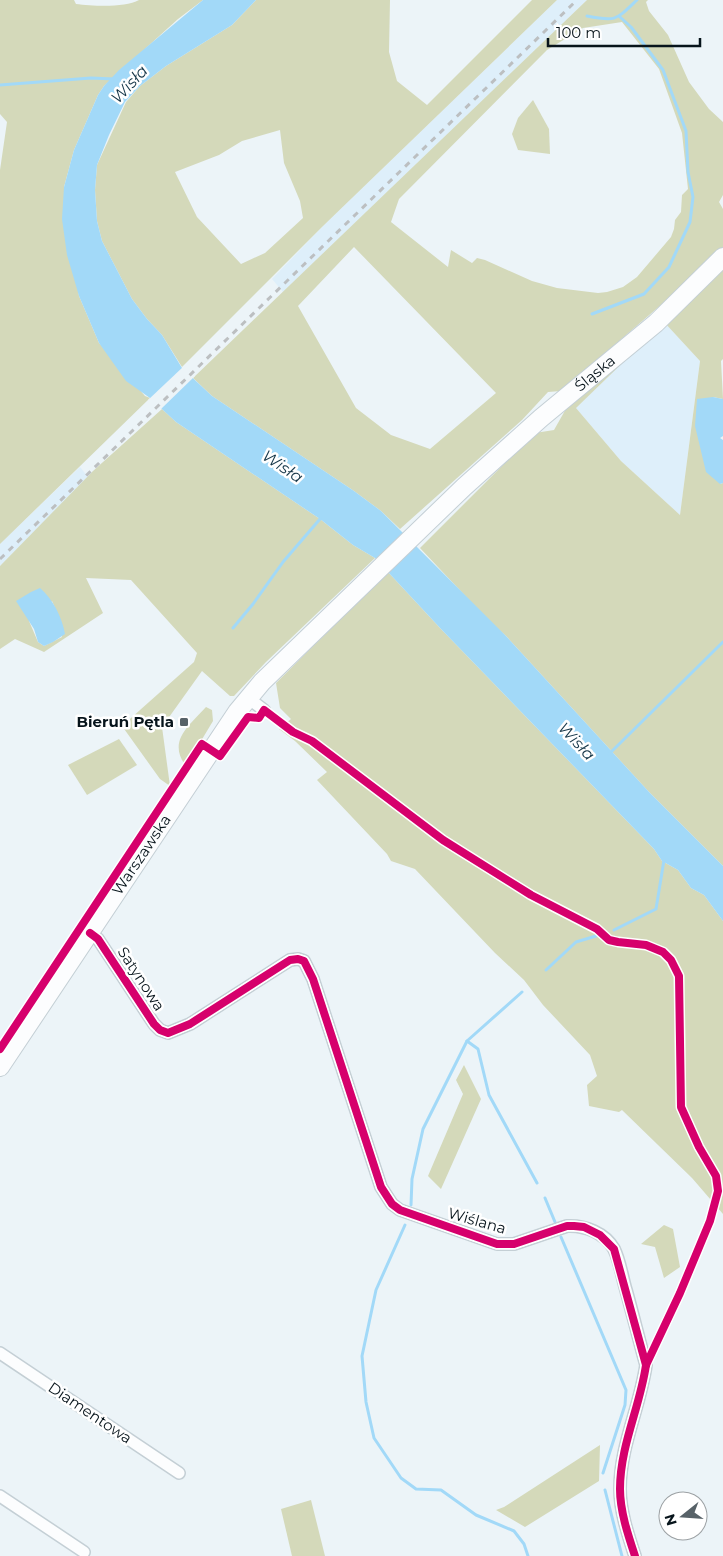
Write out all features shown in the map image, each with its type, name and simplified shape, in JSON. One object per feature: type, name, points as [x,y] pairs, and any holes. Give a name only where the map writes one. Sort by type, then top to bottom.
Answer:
[{"type":"main road","name":"Śląska","points":[[293,651],[464,487],[543,416],[656,322],[723,257]]},
{"type":"main road","name":"Warszawska","points":[[0,1068],[226,728],[248,698],[293,651]]},
{"type":"street","points":[[248,698],[264,710]]},
{"type":"street","name":"Satynowa","points":[[90,933],[98,939],[154,1024],[160,1030],[168,1033],[190,1024],[225,1000]]},
{"type":"street","name":"Wiślana","points":[[225,1000],[290,960],[298,959],[304,961],[316,987],[381,1187],[392,1204],[400,1210],[497,1244],[514,1244],[567,1226],[584,1227],[600,1235],[614,1249],[646,1365],[626,1444],[620,1488],[624,1514],[636,1556]]},
{"type":"street","name":"Diamentowa","points":[[0,1353],[179,1473]]},
{"type":"street","points":[[0,1496],[84,1552]]},
{"type":"shaded area","points":[[557,0],[587,0],[283,292],[272,279],[323,226]]},
{"type":"shaded area","points":[[664,322],[700,361],[680,515],[621,461],[576,408]]},
{"type":"shaded area","points":[[80,467],[88,477],[0,566],[0,544]]},
{"type":"green space","points":[[0,0],[74,0],[76,4],[109,6],[133,3],[139,0],[203,0],[178,19],[104,86],[98,95],[74,150],[64,187],[79,296],[99,343],[145,396],[150,398],[0,544],[0,170],[7,122],[0,114]]},
{"type":"green space","points":[[256,0],[390,0],[389,52],[397,81],[427,105],[532,0],[557,0],[323,226],[182,367],[162,335],[132,299],[102,241],[97,221],[95,190],[97,165],[126,102],[140,86],[166,66],[232,25]],"holes":[[[280,130],[284,163],[300,201],[303,218],[265,253],[241,264],[197,217],[175,172],[219,155],[242,141]]]},
{"type":"green space","points":[[587,0],[648,0],[646,2],[649,11],[668,35],[689,82],[709,109],[723,122],[723,195],[719,202],[723,209],[723,247],[698,273],[561,391],[548,392],[522,420],[400,529],[381,511],[354,491],[212,396],[193,378]],"holes":[[[622,22],[659,69],[682,133],[688,189],[682,195],[681,212],[675,220],[671,237],[637,277],[623,287],[598,293],[557,288],[532,281],[485,260],[477,258],[472,263],[451,250],[448,267],[391,222],[399,199],[547,50],[583,28]],[[354,247],[496,393],[430,449],[391,435],[356,408],[298,306]]]},
{"type":"green space","points":[[533,100],[549,129],[550,154],[518,150],[512,134],[518,118]]},
{"type":"green space","points":[[723,266],[723,359],[721,361],[723,399],[713,397],[720,484],[723,483],[723,866],[649,792],[506,636],[488,620],[420,548],[535,433],[554,430],[571,400],[639,347],[576,408],[621,461],[680,515],[700,361],[664,322]]},
{"type":"green space","points":[[162,409],[176,422],[320,519],[353,545],[375,558],[266,662],[234,696],[230,696],[202,671],[162,727],[170,786],[160,779],[122,726],[194,662],[197,653],[131,580],[86,578],[103,613],[44,652],[15,639],[0,649],[0,566],[93,471]],"holes":[[[52,601],[62,637],[44,646],[38,642],[29,621]]]},
{"type":"green space","points":[[388,572],[654,849],[662,861],[678,870],[691,888],[704,895],[723,921],[723,1214],[692,1178],[622,1110],[619,1112],[589,1106],[587,1085],[597,1076],[590,1055],[543,1005],[524,980],[495,953],[415,869],[391,861],[387,854],[317,780],[327,772],[295,741],[279,729],[291,719],[280,708],[276,683]]},
{"type":"green space","points":[[206,707],[212,710],[213,721],[186,766],[181,757],[179,741],[187,727]]},
{"type":"green space","points":[[119,739],[137,765],[87,795],[68,765]]},
{"type":"green space","points":[[464,1065],[481,1099],[441,1189],[428,1176],[463,1094],[456,1080]]},
{"type":"green space","points":[[664,1225],[673,1229],[680,1267],[664,1278],[655,1247],[641,1244]]},
{"type":"green space","points":[[600,1445],[599,1481],[525,1527],[496,1510],[504,1507]]},
{"type":"green space","points":[[311,1500],[325,1556],[292,1556],[281,1509]]},
{"type":"water","name":"Wisła","points":[[203,0],[256,0],[232,25],[166,66],[140,86],[125,102],[97,165],[95,190],[97,221],[102,241],[132,299],[162,335],[182,368],[212,396],[381,511],[506,636],[649,792],[723,866],[723,921],[704,895],[691,888],[678,870],[662,861],[654,849],[375,558],[353,545],[320,519],[176,422],[150,398],[126,381],[99,343],[79,296],[67,255],[62,219],[64,187],[74,150],[98,95],[104,86],[119,70]]},
{"type":"water","points":[[713,397],[723,399],[723,436],[720,438],[723,440],[723,483],[720,484],[706,472],[695,426],[697,399]]},
{"type":"water","points":[[40,588],[49,597],[56,609],[62,621],[65,634],[44,646],[38,642],[34,629],[16,601]]},
{"type":"pier","points":[[184,366],[195,376],[160,410],[148,400]]},
{"type":"waterway","points":[[587,16],[604,19],[615,18],[637,0]]},
{"type":"waterway","points":[[592,314],[644,294],[669,267],[690,222],[693,197],[688,172],[686,131],[663,70],[631,27],[620,17]]},
{"type":"waterway","name":"Wisła","points":[[0,85],[91,78],[114,79]]},
{"type":"waterway","points":[[233,628],[283,562],[320,519]]},
{"type":"waterway","points":[[609,754],[723,642]]},
{"type":"waterway","points":[[614,930],[656,909],[664,860]]},
{"type":"waterway","points":[[546,970],[576,942],[596,936]]},
{"type":"waterway","points":[[411,1205],[412,1179],[423,1129],[467,1041],[522,992]]},
{"type":"waterway","points":[[467,1041],[478,1049],[489,1095],[537,1183]]},
{"type":"waterway","points":[[545,1198],[555,1222]]},
{"type":"waterway","points":[[405,1225],[376,1290],[362,1356],[366,1402],[374,1438],[401,1478],[416,1489],[441,1490],[476,1515],[514,1531],[524,1544],[528,1556]]},
{"type":"waterway","points":[[561,1237],[626,1390],[625,1405],[603,1473]]},
{"type":"waterway","points":[[605,1490],[622,1556]]},
{"type":"railway","points":[[0,559],[577,0]]},
{"type":"cycle path","points":[[0,1049],[202,744],[220,756],[248,717],[259,718],[264,710],[293,732],[312,741],[443,840],[531,895],[597,929],[609,940],[646,945],[663,952],[671,960],[679,976],[681,1107],[699,1147],[716,1176],[718,1191],[710,1221],[680,1293],[646,1365],[623,1457],[620,1489],[621,1506],[635,1556]]},
{"type":"cycle path","points":[[90,933],[98,939],[154,1024],[160,1030],[168,1033],[190,1024],[290,960],[298,959],[304,961],[313,979],[381,1187],[392,1204],[400,1210],[497,1244],[514,1244],[567,1226],[584,1227],[600,1235],[614,1249],[646,1365]]},
{"type":"place","name":"Bieruń Pętla","points":[[184,722]]}]
